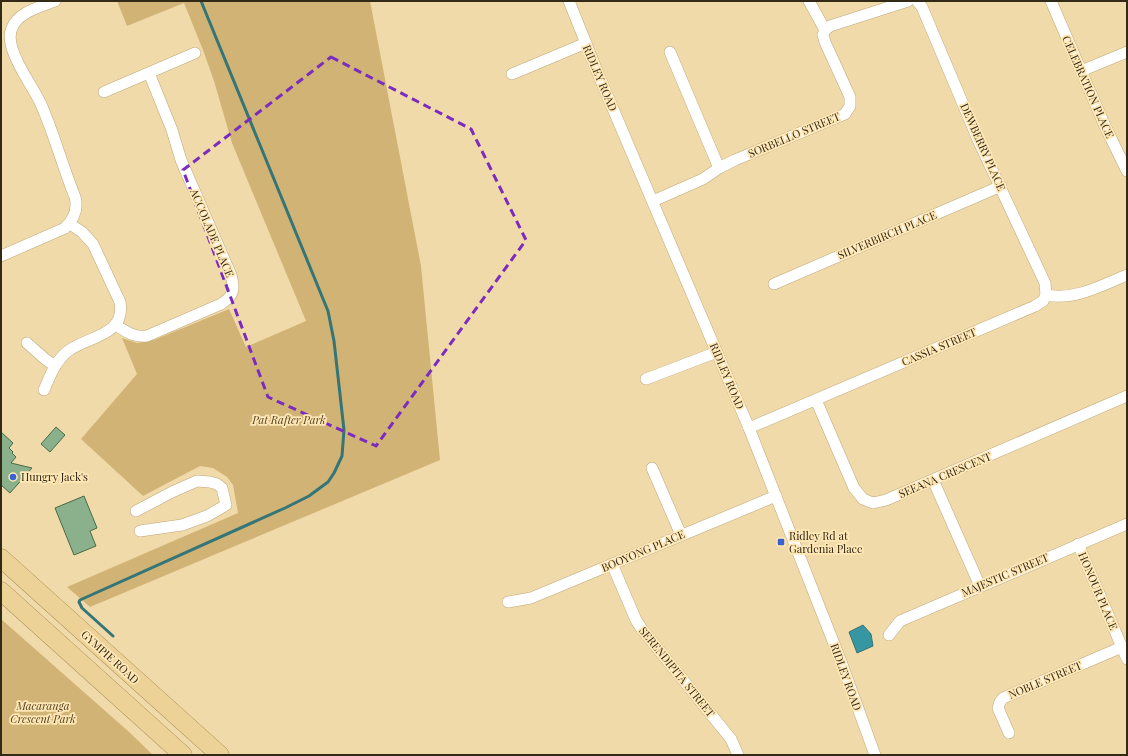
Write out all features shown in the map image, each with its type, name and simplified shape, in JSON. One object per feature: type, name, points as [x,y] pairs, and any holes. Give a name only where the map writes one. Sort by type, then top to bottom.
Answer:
[{"type":"highway","name":"GYMPIE ROAD","points":[[1,558],[220,755]]},
{"type":"highway","points":[[1,591],[184,755]]},
{"type":"street","points":[[1,256],[61,231],[70,224],[76,209],[75,197],[52,131],[40,103],[18,64],[5,34],[19,18],[32,10],[55,1]]},
{"type":"street","name":"RIDLEY ROAD","points":[[570,1],[586,43],[749,428],[842,664],[875,755]]},
{"type":"street","name":"SORBELLO STREET","points":[[653,201],[702,179],[735,160],[845,114],[850,106],[850,97],[825,42],[823,35],[825,30],[810,1]]},
{"type":"street","points":[[825,30],[830,26],[908,1]]},
{"type":"street","name":"DEWBERRY PLACE","points":[[917,1],[922,7],[979,142],[1001,186],[1045,283],[1046,295]]},
{"type":"street","name":"CELEBRATION PLACE","points":[[1051,1],[1105,126],[1127,171]]},
{"type":"street","points":[[512,74],[586,43]]},
{"type":"street","points":[[670,52],[720,168]]},
{"type":"street","points":[[1081,71],[1127,52]]},
{"type":"street","points":[[104,92],[195,53]]},
{"type":"street","name":"ACCOLADE PLACE","points":[[115,325],[133,335],[141,337],[147,336],[222,304],[229,299],[233,291],[233,283],[181,160],[172,130],[149,73]]},
{"type":"street","name":"SILVERBIRCH PLACE","points":[[774,284],[1001,186]]},
{"type":"street","points":[[44,390],[64,354],[69,350],[108,332],[115,325],[120,311],[120,302],[97,251],[88,238],[70,224]]},
{"type":"street","points":[[1046,295],[1064,297],[1080,293],[1127,275]]},
{"type":"street","name":"CASSIA STREET","points":[[749,428],[1035,306],[1043,301],[1046,295]]},
{"type":"street","points":[[27,343],[45,359],[56,366]]},
{"type":"street","points":[[646,379],[717,352]]},
{"type":"street","name":"SEEANA CRESCENT","points":[[816,400],[854,488],[863,499],[873,503],[886,500],[1127,396]]},
{"type":"street","points":[[652,468],[681,535]]},
{"type":"street","points":[[933,480],[980,586]]},
{"type":"street","points":[[136,511],[172,492],[198,481],[217,484],[222,488],[226,505],[207,516],[182,525],[140,532]]},
{"type":"street","name":"BOOYONG PLACE","points":[[508,602],[531,598],[776,496]]},
{"type":"street","name":"MAJESTIC STREET","points":[[889,635],[900,621],[1127,524]]},
{"type":"street","name":"HONOUR PLACE","points":[[1078,544],[1127,659]]},
{"type":"street","name":"SERENDIPITA STREET","points":[[612,564],[636,620],[641,628],[731,739],[738,755]]},
{"type":"street","name":"NOBLE STREET","points":[[1009,733],[998,708],[1003,698],[1122,647]]},
{"type":"highlighted area","points":[[331,57],[471,129],[526,240],[376,446],[268,397],[183,170]]},
{"type":"green space","name":"Pat Rafter Park","points":[[117,1],[370,1],[421,266],[440,460],[90,607],[67,587],[238,513],[233,485],[227,477],[213,468],[200,466],[143,496],[81,439],[137,374],[122,338],[137,343],[154,340],[229,309],[246,347],[306,321],[232,143],[214,81],[184,3],[127,26]]},
{"type":"green space","name":"Macaranga Crescent Park","points":[[1,619],[128,731],[153,755],[1,755]]},
{"type":"water","points":[[863,625],[871,634],[873,646],[857,653],[849,632]]},
{"type":"building","points":[[56,427],[65,435],[50,452],[41,444]]},
{"type":"building","name":"Hungry Jack's","points":[[1,432],[13,443],[9,448],[16,457],[11,463],[32,468],[10,493],[1,485]]},
{"type":"building","points":[[84,496],[97,528],[90,531],[96,546],[74,555],[55,508]]},
{"type":"waterway","points":[[113,636],[82,608],[79,602],[80,600],[309,496],[328,482],[342,456],[344,430],[334,341],[328,311],[201,1]]},
{"type":"place","name":"Hungry Jack's","points":[[13,477]]},
{"type":"place","name":"Ridley Rd at Gardenia Place","points":[[781,542]]}]
